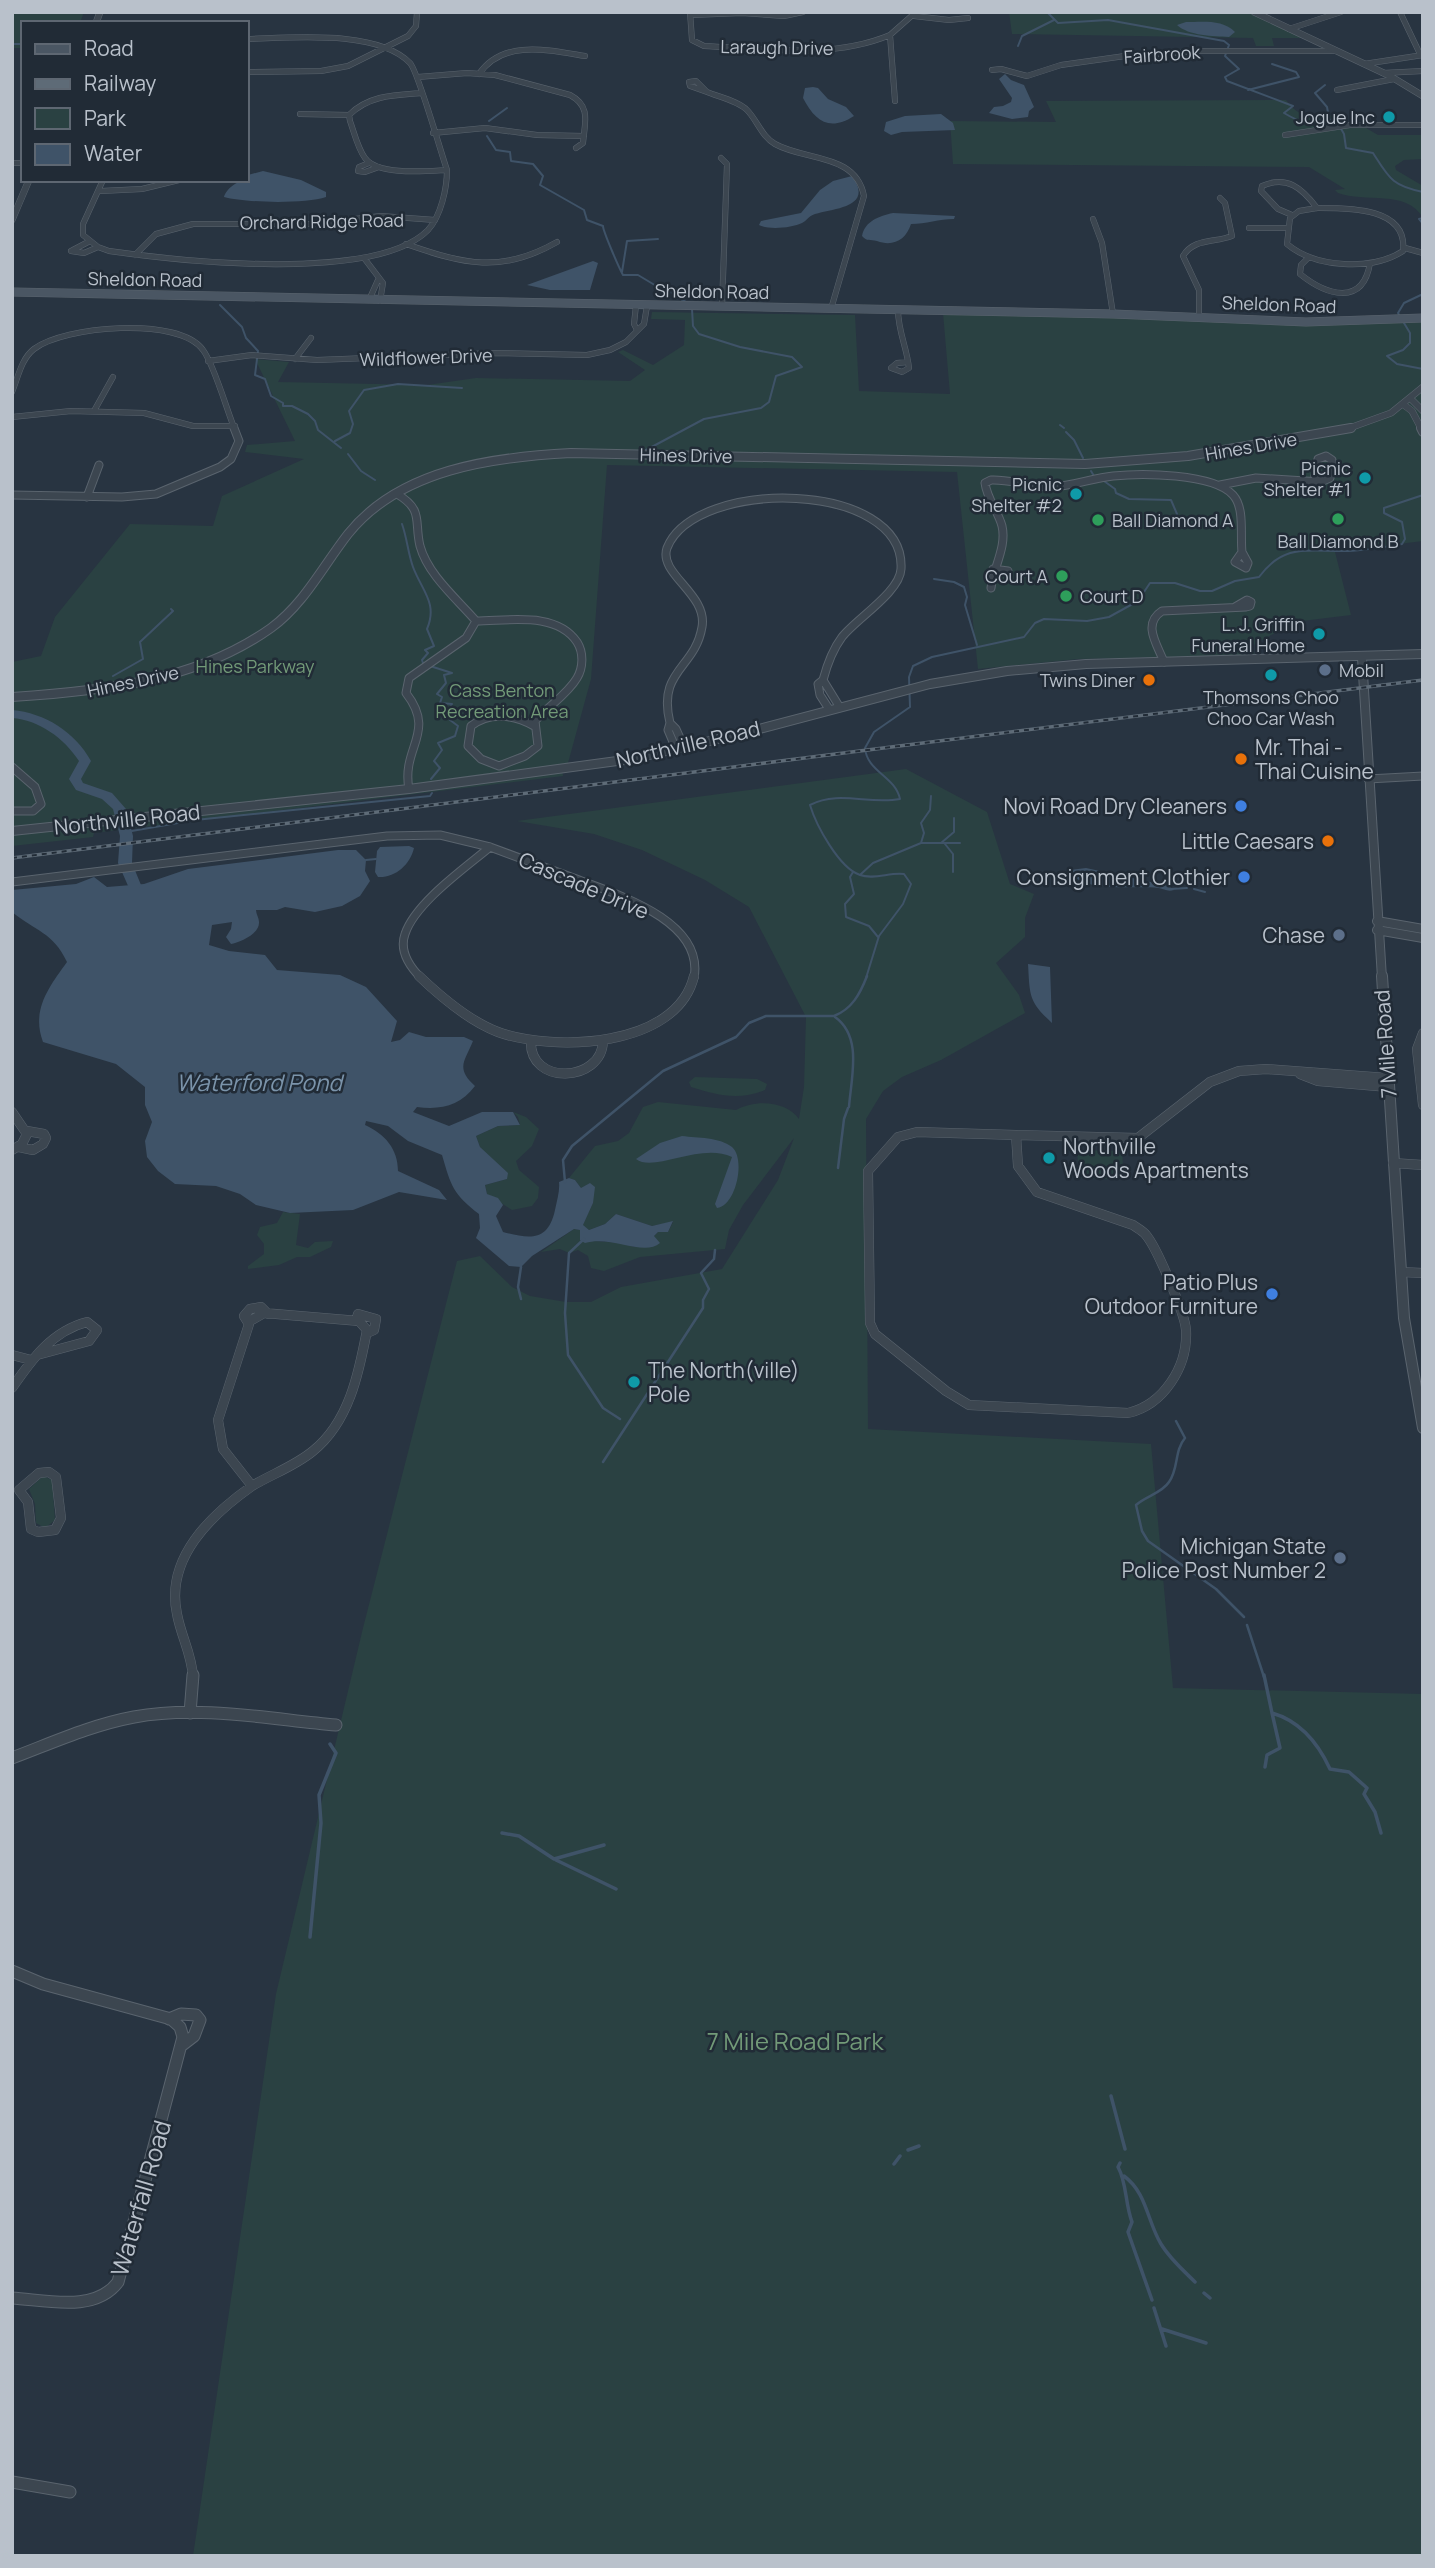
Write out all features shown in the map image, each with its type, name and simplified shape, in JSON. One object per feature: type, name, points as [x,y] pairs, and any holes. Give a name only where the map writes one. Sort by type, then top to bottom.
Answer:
[{"type":"main road","name":"Sheldon Road","points":[[12,292],[1113,314],[1326,322],[1415,317]]},
{"type":"street","points":[[248,72],[335,69],[384,48],[413,31],[418,12]]},
{"type":"street","points":[[691,14],[784,16],[803,12]]},
{"type":"street","points":[[1254,12],[1383,73],[1423,96]]},
{"type":"street","points":[[1289,29],[1327,14],[1341,12]]},
{"type":"street","points":[[1364,64],[1422,54],[1400,12]]},
{"type":"street","name":"Laraugh Drive","points":[[691,14],[692,40],[704,46],[838,48],[870,44],[890,35]]},
{"type":"street","points":[[895,101],[890,35],[915,14],[937,20],[968,18]]},
{"type":"street","points":[[103,182],[101,191],[83,225],[83,235],[98,247],[135,255],[178,261],[329,263],[364,258],[406,244],[419,236],[435,220],[447,184],[447,170],[433,133],[418,77],[408,61],[384,48],[344,41],[248,39]]},
{"type":"street","points":[[479,74],[485,63],[498,55],[517,51],[544,50],[585,56]]},
{"type":"street","name":"Fairbrook","points":[[992,70],[1001,69],[1017,76],[1030,76],[1061,65],[1103,61],[1125,55],[1219,51],[1336,51]]},
{"type":"street","points":[[1383,73],[1423,71]]},
{"type":"street","points":[[418,77],[479,74],[513,80],[580,100],[586,109],[584,136],[583,143],[576,148]]},
{"type":"street","points":[[1337,90],[1394,79]]},
{"type":"street","points":[[707,92],[745,108],[766,137],[775,144],[839,164],[860,181],[864,196],[831,309]]},
{"type":"street","points":[[300,114],[349,115],[359,106],[378,98],[422,93]]},
{"type":"street","points":[[349,115],[365,159],[369,163],[407,171],[447,170]]},
{"type":"street","points":[[1285,135],[1343,125],[1423,125]]},
{"type":"street","points":[[433,133],[485,128],[537,135],[584,136]]},
{"type":"street","points":[[721,158],[727,164],[722,307]]},
{"type":"street","points":[[369,163],[359,167],[358,171],[365,172],[379,167]]},
{"type":"street","points":[[1317,208],[1296,184],[1279,181],[1262,186],[1261,191],[1271,203],[1284,213],[1292,215],[1317,208],[1367,211],[1384,216],[1401,231],[1405,248]]},
{"type":"street","points":[[12,220],[28,182]]},
{"type":"street","points":[[101,191],[142,190],[172,182]]},
{"type":"street","points":[[1199,317],[1199,290],[1183,256],[1187,249],[1197,243],[1232,236],[1225,203],[1220,198]]},
{"type":"street","points":[[1292,215],[1288,246],[1309,257],[1370,263],[1395,258],[1405,248]]},
{"type":"street","name":"Orchard Ridge Road","points":[[135,255],[156,234],[193,224],[310,224],[381,216],[435,220]]},
{"type":"street","points":[[1093,219],[1102,243],[1113,314]]},
{"type":"street","points":[[1249,228],[1289,228]]},
{"type":"street","points":[[90,241],[71,251],[84,253],[98,247]]},
{"type":"street","points":[[406,244],[459,262],[491,265],[523,260],[557,242]]},
{"type":"street","points":[[1405,248],[1423,253]]},
{"type":"street","points":[[1309,257],[1301,265],[1300,274],[1331,293],[1348,293],[1363,285],[1369,276],[1370,263]]},
{"type":"street","points":[[364,258],[383,283],[380,301]]},
{"type":"street","points":[[369,300],[379,280]]},
{"type":"street","points":[[636,305],[634,324],[637,330],[644,324],[647,306]]},
{"type":"street","points":[[898,310],[898,327],[907,349],[908,362]]},
{"type":"street","points":[[12,392],[26,358],[44,342],[66,334],[98,330],[172,333],[198,344],[208,361],[239,441],[231,459],[187,483],[180,493],[143,497],[12,495]]},
{"type":"street","name":"Wildflower Drive","points":[[208,361],[252,355],[295,359],[435,358],[495,353],[587,355],[610,350],[626,342],[637,330]]},
{"type":"street","points":[[295,359],[311,338]]},
{"type":"street","points":[[94,411],[113,377]]},
{"type":"street","name":"Hines Drive","points":[[12,696],[93,691],[135,684],[187,670],[236,649],[286,615],[307,593],[353,528],[371,511],[397,494],[430,478],[509,457],[554,453],[1059,464],[1152,461],[1335,432],[1370,422],[1404,405],[1423,387]]},
{"type":"street","points":[[1411,399],[1423,411]]},
{"type":"street","points":[[1404,405],[1412,411],[1423,432]]},
{"type":"street","points":[[12,417],[94,411],[144,413],[193,426],[235,426]]},
{"type":"street","points":[[87,497],[99,465]]},
{"type":"street","points":[[990,588],[1003,535],[998,514],[985,489],[985,483],[991,480],[1062,486],[1112,476],[1160,476],[1220,485],[1256,478],[1321,482]]},
{"type":"street","points":[[1220,485],[1230,491],[1240,505],[1238,529],[1242,552]]},
{"type":"street","points":[[397,494],[409,500],[416,510],[420,546],[428,563],[476,621],[556,624],[566,628],[580,646],[582,658],[577,678],[539,716],[534,726]]},
{"type":"street","points":[[680,748],[668,730],[670,723],[664,704],[666,691],[695,643],[703,619],[698,599],[669,566],[667,548],[688,523],[729,506],[781,498],[828,502],[867,515],[883,526],[897,545],[902,564],[897,582],[860,616],[841,639],[823,680],[818,684],[818,690],[829,709]]},
{"type":"street","points":[[993,569],[1008,571]]},
{"type":"street","points":[[1164,662],[1150,626],[1153,617],[1169,610],[1235,607]]},
{"type":"street","points":[[409,789],[407,778],[411,754],[421,722],[416,706],[407,695],[406,686],[411,675],[444,656],[466,638],[476,621]]},
{"type":"street","name":"Northville Road","points":[[12,831],[409,789],[632,759],[924,685],[1041,667],[1423,654]]},
{"type":"street","name":"7 Mile Road","points":[[1362,658],[1401,1272],[1408,1353],[1423,1428]]},
{"type":"street","points":[[823,680],[839,706]]},
{"type":"street","points":[[498,716],[526,721],[534,726],[539,739],[535,749],[517,760],[499,766],[481,760],[468,746],[471,726],[483,718],[498,716]]},
{"type":"street","points":[[499,766],[501,778]]},
{"type":"street","points":[[12,767],[37,789],[41,797],[41,804],[33,811],[12,811]]},
{"type":"street","points":[[1368,779],[1423,776]]},
{"type":"street","points":[[33,811],[34,829]]},
{"type":"street","name":"Cascade Drive","points":[[12,882],[409,834],[450,836],[489,847],[630,900],[666,921],[683,936],[693,952],[696,970],[690,990],[678,1008],[649,1027],[603,1041],[531,1040],[477,1024],[426,983],[413,969],[403,949],[405,932],[417,913],[489,847]]},
{"type":"street","points":[[1377,925],[1423,929]]},
{"type":"street","points":[[1377,925],[1423,938]]},
{"type":"street","points":[[1423,1033],[1417,1049],[1423,1105]]},
{"type":"street","points":[[531,1040],[530,1054],[535,1062],[548,1069],[577,1072],[596,1064],[602,1055],[603,1041]]},
{"type":"street","points":[[1016,1135],[1018,1166],[1037,1192],[1133,1225],[1149,1238],[1186,1330],[1174,1379],[1146,1409],[1128,1413],[969,1405],[946,1391],[875,1334],[871,1327],[867,1175],[870,1166],[898,1138],[909,1133],[1016,1135],[1138,1138],[1202,1088],[1219,1078],[1250,1070],[1295,1072],[1318,1081],[1387,1083]]},
{"type":"street","points":[[12,1112],[27,1132],[44,1134],[46,1138],[43,1144],[33,1150],[16,1148]]},
{"type":"street","points":[[16,1148],[25,1141],[27,1132]]},
{"type":"street","points":[[1393,1163],[1423,1165]]},
{"type":"street","points":[[1401,1272],[1423,1273]]},
{"type":"street","points":[[190,1713],[192,1667],[175,1602],[179,1571],[187,1550],[209,1521],[252,1486],[312,1451],[334,1430],[347,1405],[367,1333],[364,1325],[356,1321],[268,1314],[257,1316],[249,1324],[220,1413],[218,1430],[226,1457],[252,1486]]},
{"type":"street","points":[[12,1355],[34,1358],[67,1345],[89,1342],[95,1337],[97,1330],[87,1322],[75,1325],[50,1341],[34,1358],[12,1388]]},
{"type":"street","points":[[39,1473],[55,1475],[61,1518],[57,1528],[45,1532],[31,1528],[28,1502],[16,1489],[39,1473]]},
{"type":"street","points":[[12,1758],[111,1722],[148,1715],[190,1713],[336,1725]]},
{"type":"street","name":"Waterfall Road","points":[[12,1971],[43,1984],[169,2019],[188,2014],[196,2015],[200,2020],[194,2036],[181,2046],[120,2279],[115,2287],[103,2297],[88,2300],[12,2298]]},
{"type":"street","points":[[169,2019],[180,2027],[183,2037],[181,2046]]},
{"type":"street","points":[[12,2483],[70,2492]]},
{"type":"green space","points":[[12,12],[84,12],[81,21],[21,21],[21,48],[12,48]]},
{"type":"green space","points":[[1009,12],[1247,12],[1304,38],[1272,38],[1274,46],[1256,46],[1253,38],[1012,34]]},
{"type":"green space","points":[[1286,100],[1297,111],[1309,116],[1338,115],[1344,128],[1366,128],[1378,135],[1423,135],[1423,159],[1404,160],[1395,166],[1396,170],[1423,186],[1423,218],[1407,203],[1338,193],[1335,190],[1345,189],[1309,167],[953,164],[950,121],[1056,122],[1046,101]]},
{"type":"green space","name":"Hines Parkway","points":[[652,312],[855,315],[859,391],[950,394],[943,313],[1154,317],[1290,325],[1423,322],[1423,541],[1335,552],[1351,615],[1294,622],[1252,646],[1255,655],[1078,659],[978,669],[957,472],[607,465],[591,679],[568,763],[562,764],[563,776],[94,833],[93,837],[12,846],[12,662],[41,656],[55,617],[130,524],[213,526],[222,496],[304,459],[245,452],[247,445],[295,441],[255,359],[289,362],[278,382],[427,385],[476,378],[630,381],[645,370],[618,352],[623,350],[653,365],[684,345],[685,320],[651,319]]},
{"type":"green space","name":"7 Mile Road Park","points":[[906,769],[987,812],[1010,884],[1034,894],[1025,918],[1025,937],[996,963],[1019,995],[1025,1013],[941,1060],[902,1077],[883,1091],[866,1119],[868,1429],[1151,1444],[1173,1688],[1423,1694],[1423,2556],[193,2556],[276,1994],[363,1628],[457,1261],[480,1256],[512,1287],[530,1296],[566,1302],[591,1302],[621,1287],[722,1269],[778,1180],[794,1138],[743,1205],[729,1230],[725,1249],[640,1257],[604,1271],[591,1268],[588,1256],[578,1250],[569,1253],[560,1249],[541,1252],[574,1229],[580,1230],[581,1236],[593,1241],[624,1243],[634,1247],[655,1240],[654,1236],[658,1232],[668,1232],[673,1222],[652,1226],[616,1214],[605,1224],[589,1230],[582,1226],[593,1203],[585,1188],[581,1188],[575,1180],[569,1178],[595,1146],[618,1141],[629,1133],[643,1107],[658,1102],[736,1110],[761,1103],[779,1105],[799,1119],[804,1087],[806,1017],[749,907],[705,880],[642,850],[594,834],[517,821]]},
{"type":"green space","points":[[695,1077],[757,1079],[767,1084],[765,1090],[728,1096],[691,1087],[689,1082]]},
{"type":"green space","points":[[513,1112],[526,1117],[539,1129],[532,1146],[516,1161],[519,1170],[539,1187],[538,1198],[532,1206],[512,1210],[487,1194],[485,1185],[507,1179],[480,1147],[476,1136],[498,1126],[520,1125]]},
{"type":"green space","points":[[1077,1150],[1122,1151],[1124,1180],[1079,1178]]},
{"type":"green space","points":[[283,1212],[300,1214],[296,1245],[308,1248],[315,1242],[333,1241],[331,1247],[310,1257],[297,1257],[279,1265],[248,1269],[248,1266],[264,1254],[264,1244],[257,1235],[260,1227],[277,1223]]},
{"type":"green space","points":[[43,1476],[52,1480],[55,1520],[45,1528],[36,1523],[35,1504],[29,1489]]},
{"type":"water","points":[[1186,22],[1218,23],[1235,32],[1229,37],[1209,36],[1182,29],[1177,25]]},
{"type":"water","points":[[1005,74],[1011,80],[1024,85],[1034,107],[1029,111],[1028,117],[1012,119],[989,113],[994,107],[1011,102],[1012,98],[999,79]]},
{"type":"water","points":[[805,88],[818,88],[828,99],[846,107],[854,116],[837,123],[824,122],[818,118],[803,98]]},
{"type":"water","points":[[941,114],[953,123],[955,130],[902,132],[891,135],[884,131],[886,122],[905,116]]},
{"type":"water","points":[[263,171],[301,180],[326,192],[326,197],[275,202],[224,197],[233,186],[248,182],[248,175]]},
{"type":"water","points":[[852,176],[858,186],[858,194],[850,204],[813,215],[792,226],[774,228],[759,225],[761,221],[801,213],[820,190],[833,181]]},
{"type":"water","points":[[893,213],[955,216],[954,219],[911,224],[906,234],[898,241],[883,243],[867,240],[862,236],[869,223]]},
{"type":"water","points":[[593,261],[598,263],[590,290],[550,290],[527,285]]},
{"type":"water","points":[[380,847],[414,848],[405,865],[396,873],[378,877],[375,872],[377,851]]},
{"type":"water","name":"Waterford Pond","points":[[356,850],[366,860],[365,871],[370,881],[360,896],[342,906],[315,912],[285,907],[277,910],[256,910],[259,920],[253,934],[231,944],[226,937],[232,922],[212,925],[209,945],[229,951],[265,955],[277,970],[340,975],[366,987],[397,1021],[391,1042],[400,1040],[409,1032],[426,1037],[464,1037],[473,1041],[463,1069],[475,1086],[463,1098],[449,1105],[417,1107],[413,1112],[449,1126],[482,1112],[513,1112],[520,1125],[498,1126],[476,1136],[480,1147],[508,1173],[507,1179],[485,1185],[487,1194],[498,1198],[503,1205],[496,1216],[503,1232],[529,1237],[543,1233],[552,1220],[559,1182],[569,1178],[575,1180],[581,1188],[590,1183],[595,1187],[593,1203],[583,1225],[589,1230],[605,1224],[616,1214],[652,1226],[673,1221],[668,1232],[658,1232],[654,1236],[660,1243],[645,1248],[595,1241],[585,1243],[580,1240],[580,1230],[574,1229],[532,1256],[521,1267],[509,1266],[476,1238],[480,1228],[479,1214],[454,1189],[442,1155],[408,1141],[388,1126],[366,1121],[365,1125],[379,1133],[393,1149],[398,1171],[439,1190],[447,1200],[399,1192],[353,1210],[290,1213],[256,1205],[240,1194],[216,1186],[175,1184],[158,1171],[147,1157],[145,1141],[152,1122],[145,1105],[145,1087],[116,1064],[43,1042],[39,1020],[44,999],[67,962],[50,938],[12,912],[12,890],[76,884],[94,877],[107,887],[144,884],[188,869]]},
{"type":"water","points":[[1086,868],[1169,886],[1174,890],[1085,883],[1076,878],[1070,870]]},
{"type":"water","points":[[1028,964],[1050,967],[1052,1023],[1034,1003]]},
{"type":"water","points":[[682,1136],[721,1141],[732,1147],[736,1153],[737,1181],[734,1191],[724,1205],[717,1208],[715,1204],[732,1157],[706,1153],[654,1162],[636,1159],[660,1143]]},
{"type":"waterway","points":[[1047,12],[1058,23],[1108,20],[1224,41],[1229,45],[1225,56],[1239,69],[1225,77],[1227,81],[1250,90]]},
{"type":"waterway","points":[[1018,46],[1022,36],[1054,20]]},
{"type":"waterway","points":[[12,44],[21,44]]},
{"type":"waterway","points":[[1250,90],[1299,77],[1296,72],[1272,64]]},
{"type":"waterway","points":[[1325,85],[1315,93],[1327,107],[1329,118]]},
{"type":"waterway","points":[[1250,90],[1293,106],[1284,113],[1302,122],[1336,120],[1344,134],[1346,148],[1373,153],[1392,180],[1404,187],[1423,192]]},
{"type":"waterway","points":[[489,121],[507,108]]},
{"type":"waterway","points":[[487,136],[496,150],[510,152],[511,161],[533,164],[543,176],[540,185],[584,210],[587,220],[603,226],[623,275],[638,275],[658,287]]},
{"type":"waterway","points":[[1423,218],[1419,219],[1423,224]]},
{"type":"waterway","points":[[622,272],[627,241],[658,239]]},
{"type":"waterway","points":[[667,291],[684,297],[682,300],[686,302]]},
{"type":"waterway","points":[[1423,294],[1404,303],[1398,313],[1410,333],[1410,343],[1403,350],[1387,356],[1397,364],[1423,369]]},
{"type":"waterway","points":[[220,305],[242,327],[246,338],[258,351],[255,375],[265,379],[271,396],[283,403],[283,406],[292,406],[308,414],[315,421],[318,430],[341,448]]},
{"type":"waterway","points":[[646,450],[704,419],[761,408],[769,402],[776,376],[802,367],[792,357],[740,347],[699,334],[693,326],[692,309]]},
{"type":"waterway","points":[[335,441],[350,433],[353,424],[349,411],[364,390],[398,384],[462,388]]},
{"type":"waterway","points":[[1060,425],[1064,428]]},
{"type":"waterway","points":[[1066,432],[1074,440],[1083,458]]},
{"type":"waterway","points":[[348,454],[361,471],[375,480]]},
{"type":"waterway","points":[[1091,471],[1094,476]]},
{"type":"waterway","points":[[1104,481],[1115,489],[1116,493],[1129,499],[1171,500],[1177,514]]},
{"type":"waterway","points":[[866,978],[879,936],[903,904],[911,884],[904,874],[871,877],[852,871],[829,845],[810,805],[843,798],[900,799],[893,785],[871,763],[865,748],[874,732],[910,707],[909,677],[913,666],[932,657],[1024,637],[1035,623],[1044,619],[1087,621],[1109,617],[1138,601],[1150,583],[1175,583],[1200,591],[1212,591],[1235,581],[1259,577],[1278,558],[1299,551],[1355,551],[1402,544],[1405,539],[1402,522],[1384,513],[1384,508],[1423,495]]},
{"type":"waterway","points":[[402,524],[413,567],[430,604],[427,629],[434,646],[425,650],[428,653],[422,660],[423,663]]},
{"type":"waterway","points":[[934,579],[954,582],[964,587],[967,597],[965,605],[977,645]]},
{"type":"waterway","points":[[113,676],[143,659],[140,642],[173,611],[171,609]]},
{"type":"waterway","points":[[430,666],[452,673],[444,675],[446,683],[437,694],[442,697],[440,703],[452,704],[448,710]]},
{"type":"waterway","points":[[12,714],[30,715],[48,724],[82,756],[85,761],[75,779],[77,784],[107,796],[123,817],[127,836],[125,863],[134,885]]},
{"type":"waterway","points":[[431,779],[440,768],[434,761],[442,750],[438,743],[455,736],[458,726],[450,720],[449,714]]},
{"type":"waterway","points":[[126,832],[195,820],[430,796],[432,793]]},
{"type":"waterway","points":[[921,843],[924,833],[921,823],[930,810],[931,796]]},
{"type":"waterway","points":[[941,843],[954,832],[954,818]]},
{"type":"waterway","points":[[861,874],[873,863],[921,843]]},
{"type":"waterway","points":[[921,843],[941,843]]},
{"type":"waterway","points":[[941,843],[960,843]]},
{"type":"waterway","points":[[945,844],[953,854],[953,872]]},
{"type":"waterway","points":[[366,860],[376,859]]},
{"type":"waterway","points":[[853,872],[850,877],[854,894],[845,904],[846,917],[869,926],[878,937]]},
{"type":"waterway","points":[[1171,889],[1187,888]]},
{"type":"waterway","points":[[1194,889],[1205,892]]},
{"type":"waterway","points":[[565,1182],[563,1160],[572,1146],[663,1071],[736,1037],[749,1023],[766,1016],[834,1016],[855,1000],[867,976]]},
{"type":"waterway","points":[[835,1017],[844,1025],[852,1047],[853,1071],[849,1107]]},
{"type":"waterway","points":[[838,1168],[844,1119],[848,1108]]},
{"type":"waterway","points":[[584,1239],[569,1253],[565,1313],[568,1355],[603,1408],[620,1419]]},
{"type":"waterway","points":[[603,1462],[703,1308],[703,1300],[709,1289],[701,1273],[714,1259],[715,1250]]},
{"type":"waterway","points":[[521,1267],[518,1287],[521,1299]]},
{"type":"waterway","points":[[1176,1421],[1185,1438],[1179,1448],[1169,1482],[1136,1505],[1142,1531],[1148,1541],[1216,1589],[1244,1617]]},
{"type":"waterway","points":[[1247,1625],[1264,1677]]},
{"type":"waterway","points":[[1264,1675],[1272,1713]]},
{"type":"waterway","points":[[1265,1767],[1267,1755],[1280,1748],[1272,1713]]},
{"type":"waterway","points":[[1272,1713],[1291,1721],[1307,1734],[1330,1769],[1349,1772],[1367,1788],[1364,1794],[1375,1812],[1381,1833]]},
{"type":"waterway","points":[[310,1937],[321,1823],[319,1795],[336,1753],[330,1744]]},
{"type":"waterway","points":[[502,1833],[519,1836],[554,1859],[604,1845]]},
{"type":"waterway","points":[[556,1860],[616,1889]]},
{"type":"waterway","points":[[1111,2096],[1125,2149]]},
{"type":"waterway","points":[[908,2150],[919,2146]]},
{"type":"waterway","points":[[894,2164],[900,2156]]},
{"type":"waterway","points":[[1120,2163],[1118,2167],[1132,2222],[1128,2232],[1152,2300]]},
{"type":"waterway","points":[[1124,2176],[1138,2191],[1156,2235],[1165,2249],[1195,2282]]},
{"type":"waterway","points":[[1204,2293],[1210,2298]]},
{"type":"waterway","points":[[1154,2308],[1166,2346]]},
{"type":"waterway","points":[[1162,2329],[1206,2343]]},
{"type":"railway","points":[[12,858],[1423,680]]},
{"type":"place","name":"Jogue Inc","points":[[1389,117]]},
{"type":"place","name":"Picnic Shelter #1","points":[[1365,478]]},
{"type":"place","name":"Picnic Shelter #2","points":[[1076,494]]},
{"type":"place","name":"Ball Diamond B","points":[[1338,519]]},
{"type":"place","name":"Ball Diamond A","points":[[1098,520]]},
{"type":"place","name":"Court A","points":[[1062,576]]},
{"type":"place","name":"Court D","points":[[1066,596]]},
{"type":"place","name":"L. J. Griffin Funeral Home","points":[[1319,634]]},
{"type":"place","name":"Mobil","points":[[1325,670]]},
{"type":"place","name":"Thomsons Choo Choo Car Wash","points":[[1271,675]]},
{"type":"place","name":"Twins Diner","points":[[1149,680]]},
{"type":"place","name":"Mr. Thai - Thai Cuisine","points":[[1241,759]]},
{"type":"place","name":"Novi Road Dry Cleaners","points":[[1241,806]]},
{"type":"place","name":"Little Caesars","points":[[1328,841]]},
{"type":"place","name":"Consignment Clothier","points":[[1244,877]]},
{"type":"place","name":"Chase","points":[[1339,935]]},
{"type":"place","name":"Northville Woods Apartments","points":[[1049,1158]]},
{"type":"place","name":"Patio Plus Outdoor Furniture","points":[[1272,1294]]},
{"type":"place","name":"The North(ville) Pole","points":[[634,1382]]},
{"type":"place","name":"Michigan State Police Post Number 2","points":[[1340,1558]]},
{"type":"park label","name":"Cass Benton Recreation Area","points":[[502,700]]}]
